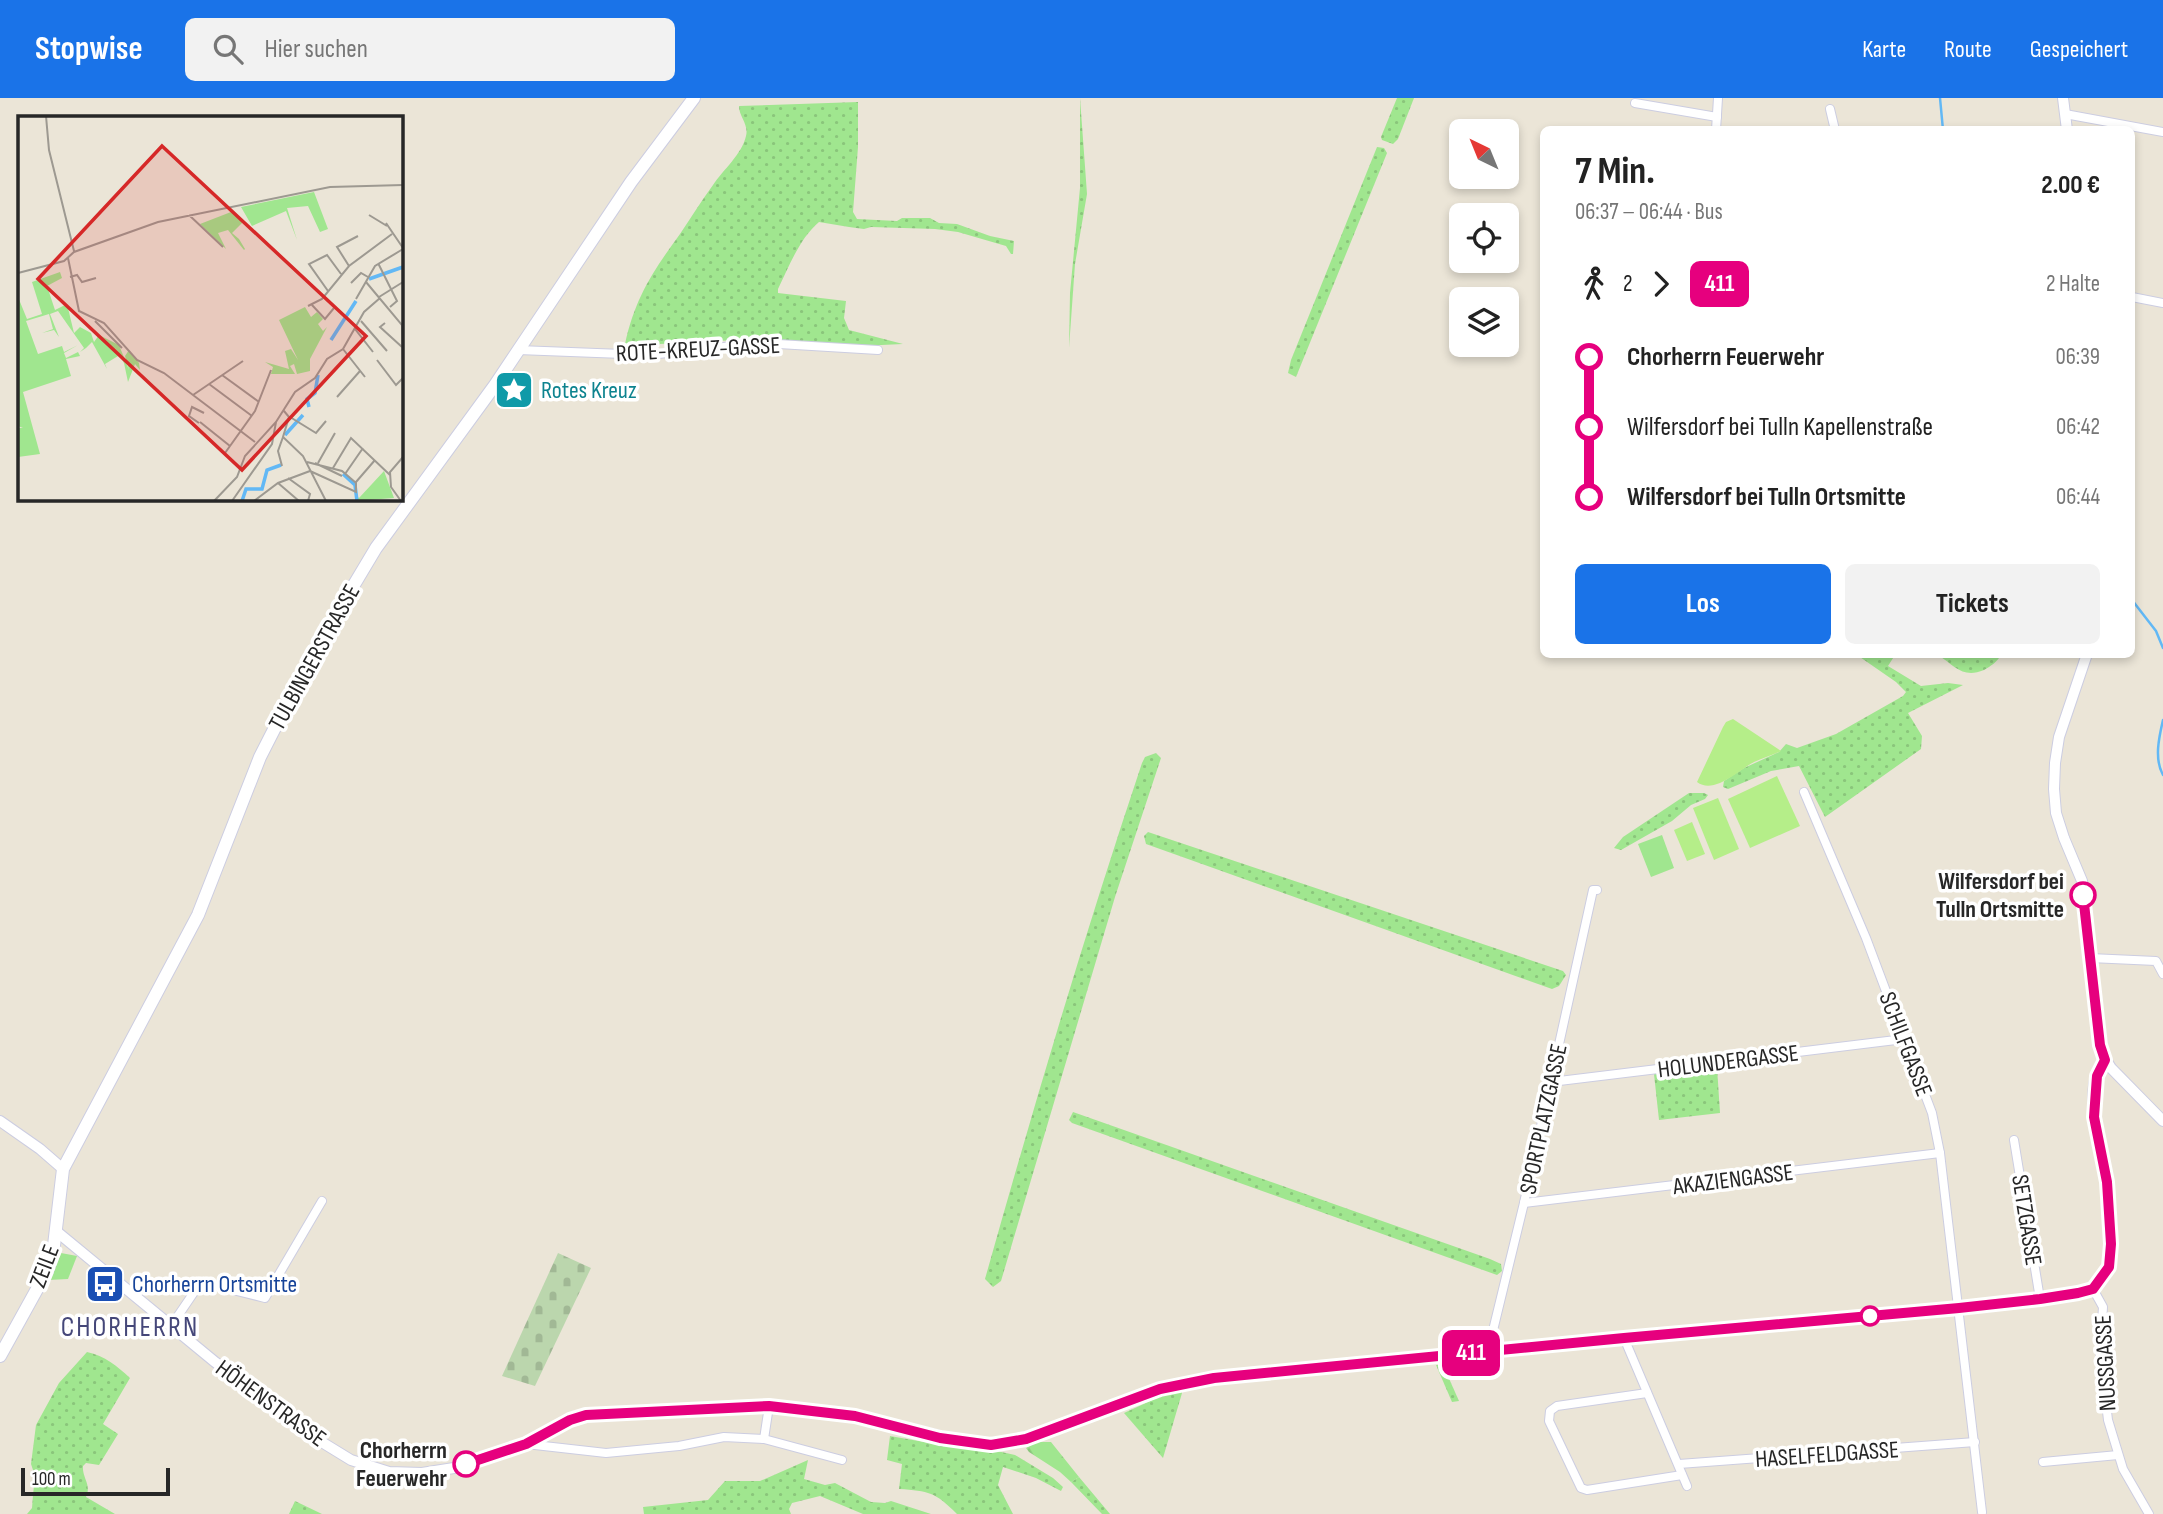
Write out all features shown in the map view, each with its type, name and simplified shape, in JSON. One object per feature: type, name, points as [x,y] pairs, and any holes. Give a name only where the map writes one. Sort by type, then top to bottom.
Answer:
[{"type":"main road","name":"TULBINGERSTRASSE","points":[[63,1169],[124,1059],[198,915],[260,757],[312,655],[376,548],[495,385],[631,182],[694,98]]},
{"type":"main road","name":"ZEILE","points":[[0,1356],[53,1254],[63,1169]]},
{"type":"street","points":[[1716,126],[1718,98]]},
{"type":"street","points":[[2063,98],[2066,126]]},
{"type":"street","points":[[1634,103],[1717,117]]},
{"type":"street","points":[[1830,108],[1834,126]]},
{"type":"street","points":[[2065,114],[2130,126]]},
{"type":"street","points":[[2135,127],[2163,132]]},
{"type":"street","points":[[2135,298],[2163,303]]},
{"type":"street","name":"ROTE-KREUZ-GASSE","points":[[517,349],[649,355],[761,343],[878,350]]},
{"type":"street","points":[[2086,658],[2059,737],[2055,763],[2056,813],[2082,881],[2100,1045],[2105,1060],[2163,1121]]},
{"type":"street","name":"SCHILFGASSE","points":[[1804,792],[1866,938],[1932,1113],[1941,1153],[1959,1308]]},
{"type":"street","name":"SPORTPLATZGASSE","points":[[1488,1351],[1524,1203],[1593,890],[1597,890]]},
{"type":"street","points":[[2090,958],[2159,959],[2163,974]]},
{"type":"street","name":"HOLUNDERGASSE","points":[[1551,1082],[1905,1039]]},
{"type":"street","points":[[2093,1289],[2109,1267],[2111,1244],[2107,1182],[2094,1117],[2097,1076],[2105,1060]]},
{"type":"street","points":[[0,1121],[63,1169]]},
{"type":"street","name":"SETZGASSE","points":[[2014,1140],[2040,1299]]},
{"type":"street","name":"AKAZIENGASSE","points":[[1524,1203],[1941,1153]]},
{"type":"street","points":[[171,1326],[201,1282],[265,1298],[322,1201]]},
{"type":"street","name":"HÖHENSTRASSE","points":[[56,1231],[215,1362],[320,1441],[368,1467],[389,1472],[422,1474],[454,1468],[526,1444],[570,1420],[586,1415],[769,1406],[855,1416],[940,1438],[991,1445],[1026,1439],[1160,1389],[1214,1378],[1959,1308],[2040,1299],[2093,1289]]},
{"type":"street","name":"NUSSGASSE","points":[[2093,1289],[2103,1307],[2100,1353],[2108,1420],[2123,1469],[2149,1514]]},
{"type":"street","points":[[1959,1308],[1982,1512]]},
{"type":"street","points":[[1624,1338],[1687,1486]]},
{"type":"street","points":[[1647,1393],[1557,1406],[1550,1411],[1549,1420],[1581,1488],[1587,1490],[1682,1475]]},
{"type":"street","points":[[764,1438],[769,1406]]},
{"type":"street","points":[[526,1444],[606,1453],[679,1446],[724,1437],[764,1438],[842,1460]]},
{"type":"street","name":"HASELFELDGASSE","points":[[1679,1464],[1975,1442]]},
{"type":"street","points":[[2043,1462],[2119,1455]]},
{"type":"green space","points":[[1080,98],[1087,194],[1075,264],[1069,348],[1070,293],[1080,188]]},
{"type":"green space","points":[[1397,98],[1414,98],[1398,139],[1393,144],[1381,137]]},
{"type":"green space","points":[[858,102],[853,212],[857,219],[897,221],[902,218],[930,218],[939,223],[957,224],[1014,241],[1013,254],[1006,246],[958,232],[935,229],[864,229],[819,222],[796,253],[778,293],[846,301],[844,318],[849,330],[903,344],[860,346],[755,339],[660,344],[657,347],[636,349],[625,344],[634,313],[653,273],[744,143],[746,128],[739,106]]},
{"type":"green space","points":[[1377,147],[1384,148],[1387,153],[1296,377],[1288,373],[1291,360]]},
{"type":"green space","points":[[1861,658],[1893,658],[1888,666],[1921,686],[1948,683],[1963,685],[1908,713],[1922,736],[1921,749],[1825,817],[1799,766],[1771,771],[1728,789],[1723,787],[1724,781],[1744,768],[1779,752],[1786,744],[1797,748],[1836,734],[1903,696],[1906,692]]},
{"type":"green space","points":[[1942,658],[1998,658],[1987,668],[1977,672],[1960,670]]},
{"type":"green space","points":[[1733,719],[1781,751],[1754,762],[1719,783],[1704,785],[1697,782],[1723,727]]},
{"type":"green space","points":[[1156,753],[1161,758],[1115,897],[1001,1281],[993,1287],[985,1279],[1060,1020],[1142,763],[1145,757]]},
{"type":"green space","points":[[1777,776],[1800,826],[1750,848],[1728,799]]},
{"type":"green space","points":[[1689,793],[1708,795],[1672,821],[1621,850],[1614,848],[1623,837]]},
{"type":"green space","points":[[1718,798],[1739,849],[1714,860],[1693,808]]},
{"type":"green space","points":[[1692,822],[1705,854],[1687,861],[1674,830]]},
{"type":"green space","points":[[1148,832],[1563,971],[1566,975],[1559,986],[1552,989],[1146,844],[1144,836]]},
{"type":"green space","points":[[1662,835],[1674,868],[1651,877],[1638,844]]},
{"type":"green space","points":[[1717,1067],[1720,1113],[1659,1120],[1654,1074]]},
{"type":"green space","points":[[1073,1112],[1490,1259],[1501,1264],[1502,1271],[1497,1275],[1072,1123],[1069,1120]]},
{"type":"green space","points":[[61,1253],[77,1256],[68,1279],[48,1280]]},
{"type":"green space","points":[[558,1253],[591,1268],[535,1386],[502,1376]]},
{"type":"green space","points":[[87,1352],[110,1362],[130,1378],[103,1424],[118,1434],[99,1465],[86,1463],[83,1466],[88,1489],[86,1497],[115,1514],[27,1514],[32,1508],[35,1476],[31,1464],[36,1425],[59,1383]]},
{"type":"green space","points":[[1436,1365],[1443,1365],[1459,1401],[1452,1402]]},
{"type":"green space","points":[[1182,1390],[1163,1458],[1124,1413],[1170,1392]]},
{"type":"green space","points":[[890,1436],[1015,1455],[1063,1487],[1061,1491],[1036,1478],[1003,1467],[998,1485],[1013,1514],[957,1514],[931,1494],[899,1489],[902,1464],[887,1460]]},
{"type":"green space","points":[[1037,1442],[1051,1442],[1079,1477],[1071,1482],[1029,1452],[1026,1448]]},
{"type":"green space","points":[[808,1460],[804,1479],[825,1485],[835,1483],[871,1502],[891,1501],[931,1514],[863,1514],[820,1496],[792,1503],[789,1509],[791,1514],[644,1514],[643,1507],[708,1500],[725,1481],[760,1481]]},
{"type":"green space","points":[[1079,1477],[1110,1514],[1102,1514],[1071,1482]]},
{"type":"green space","points":[[295,1501],[322,1514],[289,1514]]},
{"type":"waterway","points":[[1940,98],[1943,126]]},
{"type":"waterway","points":[[2135,604],[2156,631],[2163,648]]},
{"type":"waterway","points":[[2163,720],[2158,755],[2163,775]]},
{"type":"bus line","name":"411","points":[[466,1464],[526,1444],[570,1420],[586,1415],[736,1407],[769,1406],[834,1413],[940,1438],[974,1444],[1004,1444],[1076,1422],[1160,1389],[1214,1378],[1959,1308],[2040,1299],[2093,1289],[2109,1267],[2111,1244],[2104,1159],[2094,1117],[2097,1076],[2105,1060],[2100,1045],[2083,895]]},
{"type":"place","name":"Rotes Kreuz","points":[[514,390]]},
{"type":"place","name":"Wilfersdorf bei Tulln Ortsmitte","points":[[2083,895]]},
{"type":"place","name":"Chorherrn Ortsmitte","points":[[105,1284]]},
{"type":"place","name":"Chorherrn Feuerwehr","points":[[466,1464]]},
{"type":"district","name":"CHORHERRN","points":[[130,1326]]}]
